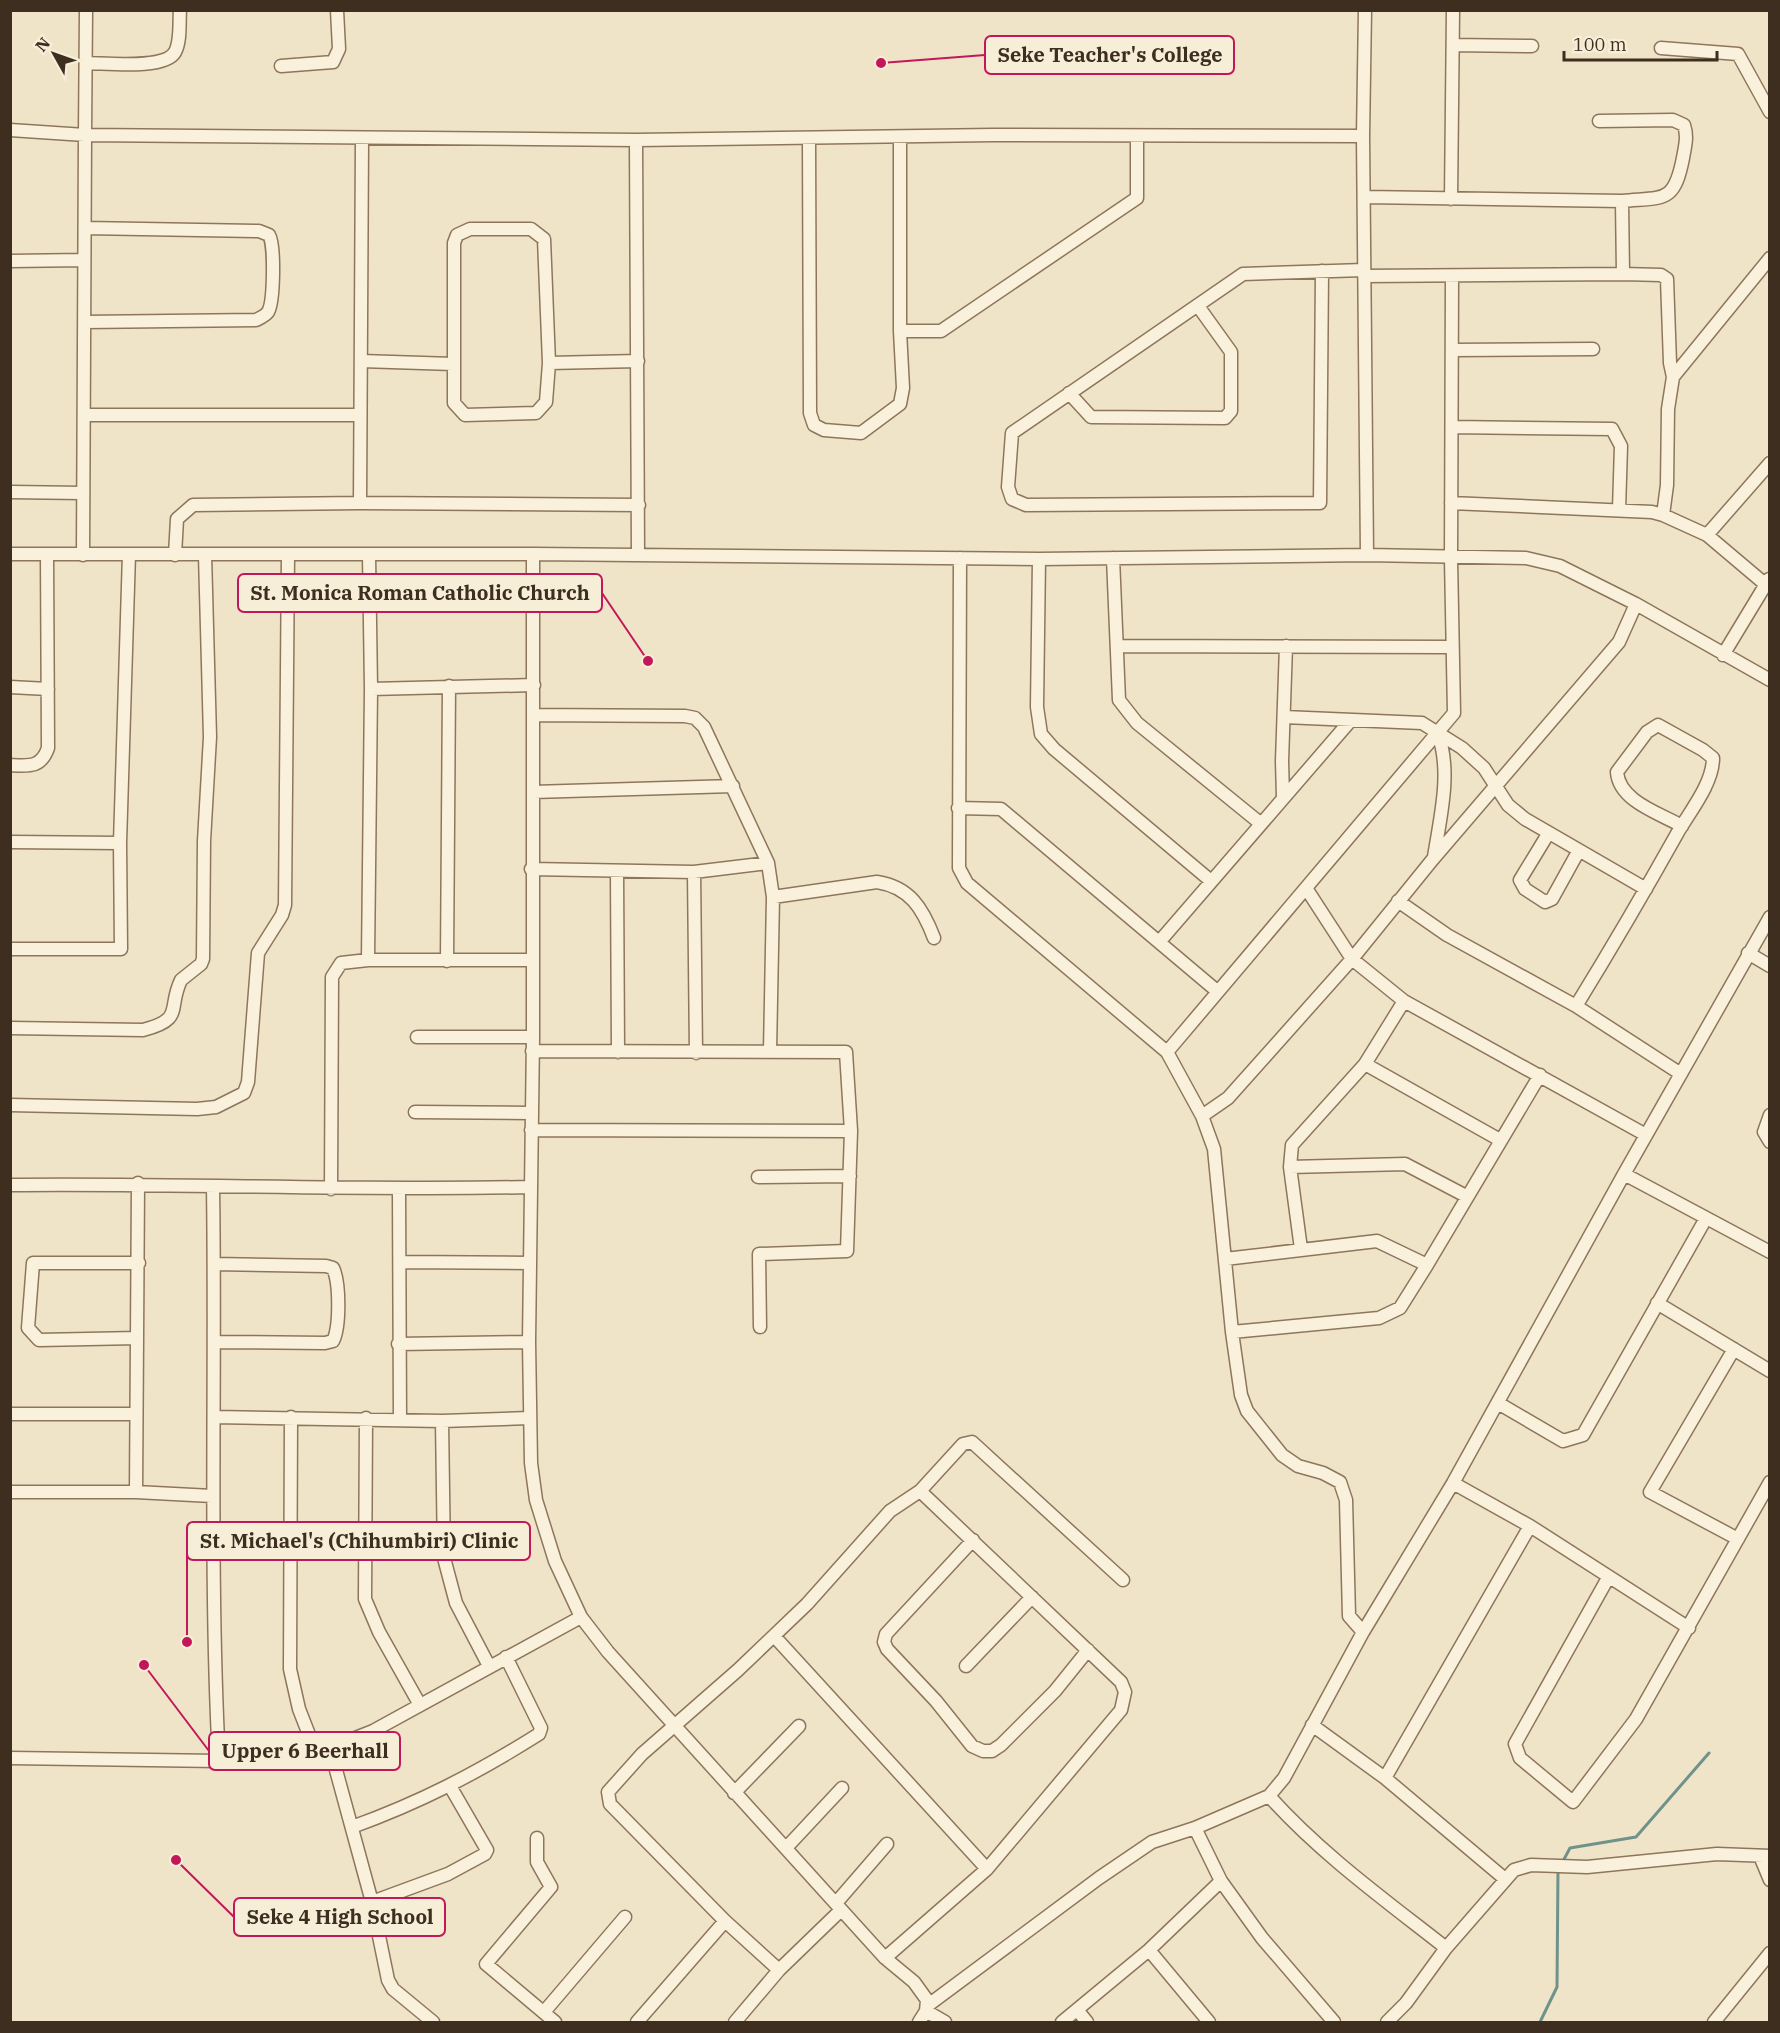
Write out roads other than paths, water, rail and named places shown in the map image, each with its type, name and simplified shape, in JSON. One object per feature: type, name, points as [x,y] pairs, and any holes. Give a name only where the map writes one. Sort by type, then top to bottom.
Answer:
[{"type":"street","points":[[83,555],[86,10]]},
{"type":"street","points":[[86,63],[153,63],[169,59],[178,46],[180,10]]},
{"type":"street","points":[[281,66],[333,62],[339,49],[337,10]]},
{"type":"street","points":[[1365,10],[1363,136],[1367,555]]},
{"type":"street","points":[[1451,199],[1453,10]]},
{"type":"street","points":[[1453,45],[1532,46]]},
{"type":"street","points":[[1661,48],[1738,54],[1770,112]]},
{"type":"street","points":[[1365,197],[1622,201],[1663,197],[1673,191],[1679,180],[1687,135],[1684,125],[1673,120],[1599,121]]},
{"type":"street","points":[[10,130],[85,135],[362,139],[636,140],[993,135],[1137,138],[1363,136]]},
{"type":"street","points":[[809,138],[810,413],[814,425],[824,430],[861,433],[900,404],[903,388],[900,331],[900,138]]},
{"type":"street","points":[[900,331],[941,331],[1137,198],[1137,138]]},
{"type":"street","points":[[360,503],[362,139]]},
{"type":"street","points":[[636,140],[638,555]]},
{"type":"street","points":[[1622,201],[1623,274]]},
{"type":"street","points":[[84,322],[256,320],[267,312],[270,306],[274,246],[269,235],[259,231],[85,228]]},
{"type":"street","points":[[531,229],[544,239],[549,363],[546,402],[541,411],[465,415],[454,404],[454,243],[462,230],[531,229]]},
{"type":"street","points":[[1673,377],[1770,258]]},
{"type":"street","points":[[10,261],[84,260]]},
{"type":"street","points":[[1322,271],[1320,503],[1026,505],[1012,499],[1008,487],[1012,433],[1243,274],[1322,271],[1452,276],[1623,274],[1661,275],[1667,279],[1670,363],[1673,377],[1668,409],[1667,485],[1663,515]]},
{"type":"street","points":[[1167,1052],[1454,713],[1451,559],[1452,276]]},
{"type":"street","points":[[1069,393],[1091,417],[1225,418],[1231,411],[1232,352],[1198,306]]},
{"type":"street","points":[[1453,350],[1593,349]]},
{"type":"street","points":[[362,361],[453,364]]},
{"type":"street","points":[[549,363],[638,361]]},
{"type":"street","points":[[85,415],[360,415]]},
{"type":"street","points":[[1452,427],[1612,429],[1621,447],[1620,510]]},
{"type":"street","points":[[1707,536],[1770,463]]},
{"type":"street","points":[[10,492],[83,493]]},
{"type":"street","points":[[175,555],[177,519],[186,508],[193,505],[360,503],[639,505]]},
{"type":"street","points":[[1451,503],[1620,510],[1663,515],[1707,536],[1767,581],[1723,655]]},
{"type":"street","points":[[10,554],[533,554],[1039,559],[1367,555],[1451,559],[1526,558],[1560,566],[1636,604],[1770,680]]},
{"type":"street","points":[[10,765],[36,765],[45,757],[48,748],[47,554]]},
{"type":"street","points":[[10,949],[121,949],[120,843],[129,554]]},
{"type":"street","points":[[10,1105],[197,1109],[216,1107],[235,1100],[243,1093],[248,1082],[258,953],[282,915],[285,904],[288,554]]},
{"type":"street","points":[[533,554],[532,1051],[529,1187],[531,1387],[529,1418],[531,1463],[536,1500],[555,1561],[581,1617],[608,1652],[673,1726],[885,1959],[914,1982],[927,2000],[924,2013]]},
{"type":"street","points":[[10,1028],[143,1030],[155,1027],[171,1018],[175,1010],[181,980],[203,959],[204,841],[210,737],[205,555]]},
{"type":"street","points":[[368,960],[371,689],[369,555]]},
{"type":"street","points":[[960,558],[959,868],[967,883],[1167,1052],[1202,1116],[1214,1149],[1232,1332],[1241,1395],[1247,1411],[1282,1455],[1298,1466],[1323,1473],[1340,1482],[1346,1500],[1349,1616],[1363,1632]]},
{"type":"street","points":[[1113,558],[1119,700],[1137,723],[1260,823]]},
{"type":"street","points":[[1039,559],[1037,707],[1041,734],[1054,749],[1211,881]]},
{"type":"street","points":[[1202,1116],[1228,1098],[1352,959],[1433,859],[1619,642],[1636,604]]},
{"type":"street","points":[[1117,646],[1452,647]]},
{"type":"street","points":[[1283,797],[1286,646]]},
{"type":"street","points":[[371,689],[534,685]]},
{"type":"street","points":[[447,961],[448,686]]},
{"type":"street","points":[[10,687],[48,689]]},
{"type":"street","points":[[533,715],[695,718],[704,726],[768,863],[773,897],[770,1051]]},
{"type":"street","points":[[1284,717],[1422,723],[1462,748],[1484,768],[1508,805],[1548,834],[1646,889]]},
{"type":"street","points":[[1161,941],[1260,823],[1351,720]]},
{"type":"street","points":[[1576,1006],[1646,889],[1682,826],[1713,770],[1713,758],[1658,725],[1647,732],[1617,772],[1618,784],[1625,794],[1682,826]]},
{"type":"street","points":[[1433,859],[1442,808],[1445,753],[1438,734]]},
{"type":"street","points":[[533,792],[733,786]]},
{"type":"street","points":[[958,808],[1001,809],[1161,941],[1217,991]]},
{"type":"street","points":[[1548,834],[1520,880],[1525,889],[1545,902],[1552,899],[1578,852]]},
{"type":"street","points":[[10,842],[120,843]]},
{"type":"street","points":[[531,869],[694,872],[768,863]]},
{"type":"street","points":[[617,871],[618,1053]]},
{"type":"street","points":[[694,872],[696,1053]]},
{"type":"street","points":[[773,897],[877,882],[892,884],[916,902],[934,938]]},
{"type":"street","points":[[1306,888],[1352,959],[1404,1001],[1646,1135]]},
{"type":"street","points":[[1398,901],[1447,935],[1576,1006],[1681,1074]]},
{"type":"street","points":[[924,2013],[1099,1878],[1152,1842],[1195,1828],[1269,1796],[1284,1778],[1363,1632],[1453,1483],[1623,1174],[1770,917]]},
{"type":"street","points":[[1748,953],[1770,966]]},
{"type":"street","points":[[331,1190],[332,977],[341,963],[368,960],[532,960]]},
{"type":"street","points":[[1301,1249],[1290,1167],[1292,1145],[1365,1064],[1404,1001]]},
{"type":"street","points":[[417,1037],[532,1037]]},
{"type":"street","points":[[532,1051],[846,1052],[851,1131],[847,1251],[759,1254],[760,1327]]},
{"type":"street","points":[[1365,1064],[1500,1140]]},
{"type":"street","points":[[1232,1332],[1379,1318],[1400,1308],[1540,1075]]},
{"type":"street","points":[[415,1112],[531,1113]]},
{"type":"street","points":[[1770,1115],[1764,1132],[1770,1142]]},
{"type":"street","points":[[531,1130],[851,1131]]},
{"type":"street","points":[[1290,1167],[1405,1164],[1466,1196]]},
{"type":"street","points":[[1623,1174],[1705,1220],[1770,1252]]},
{"type":"street","points":[[758,1177],[850,1176]]},
{"type":"street","points":[[10,1185],[138,1183],[331,1190],[529,1187]]},
{"type":"street","points":[[136,1492],[138,1183]]},
{"type":"street","points":[[213,1187],[215,1342],[212,1496],[219,1761]]},
{"type":"street","points":[[399,1190],[400,1419]]},
{"type":"street","points":[[1498,1403],[1563,1442],[1583,1435],[1705,1220]]},
{"type":"street","points":[[1225,1259],[1377,1241],[1426,1265]]},
{"type":"street","points":[[400,1262],[530,1263]]},
{"type":"street","points":[[137,1338],[39,1340],[28,1328],[33,1263],[139,1263]]},
{"type":"street","points":[[214,1264],[333,1268],[338,1313],[333,1341],[325,1343],[215,1342]]},
{"type":"street","points":[[1657,1303],[1770,1371]]},
{"type":"street","points":[[398,1344],[529,1342]]},
{"type":"street","points":[[1734,1349],[1650,1492],[1738,1539]]},
{"type":"street","points":[[10,1414],[136,1414]]},
{"type":"street","points":[[214,1417],[442,1420],[529,1418]]},
{"type":"street","points":[[291,1417],[290,1669],[299,1709],[315,1750]]},
{"type":"street","points":[[366,1418],[365,1599],[379,1632],[420,1705]]},
{"type":"street","points":[[442,1420],[444,1558],[456,1603],[489,1666]]},
{"type":"street","points":[[779,1970],[724,1921],[610,1804],[607,1796],[611,1786],[807,1604],[890,1511],[920,1491],[963,1444],[972,1442],[1123,1580]]},
{"type":"street","points":[[1608,1578],[1515,1744],[1520,1758],[1573,1802],[1636,1719],[1770,1482]]},
{"type":"street","points":[[1453,1483],[1530,1526],[1689,1628]]},
{"type":"street","points":[[885,1959],[987,1869],[1121,1710],[1125,1692],[1121,1682],[920,1491]]},
{"type":"street","points":[[10,1492],[136,1492],[212,1496]]},
{"type":"street","points":[[1385,1778],[1530,1526]]},
{"type":"street","points":[[973,1540],[884,1638],[887,1649],[936,1701],[972,1746],[983,1751],[992,1751],[1001,1745],[1055,1691],[1088,1650]]},
{"type":"street","points":[[966,1666],[1032,1597]]},
{"type":"street","points":[[10,1758],[219,1761],[269,1759],[330,1748],[349,1743],[581,1617]]},
{"type":"street","points":[[774,1636],[987,1869]]},
{"type":"street","points":[[352,1827],[414,1804],[450,1786],[498,1760],[541,1731],[506,1657]]},
{"type":"street","points":[[1312,1725],[1385,1778],[1505,1878]]},
{"type":"street","points":[[734,1793],[799,1726]]},
{"type":"street","points":[[330,1748],[372,1902],[390,1985],[433,2022]]},
{"type":"street","points":[[372,1902],[448,1874],[485,1854],[487,1850],[450,1786]]},
{"type":"street","points":[[786,1848],[842,1788]]},
{"type":"street","points":[[1269,1796],[1295,1825],[1353,1876],[1446,1948]]},
{"type":"street","points":[[1195,1828],[1221,1881],[1262,1938],[1334,2022]]},
{"type":"street","points":[[537,1838],[537,1862],[551,1887],[486,1964],[555,2022]]},
{"type":"street","points":[[735,2022],[779,1970],[839,1907],[887,1844]]},
{"type":"street","points":[[1387,2022],[1406,2003],[1446,1948],[1514,1869],[1531,1865],[1567,1866],[1652,1862],[1717,1854],[1765,1856],[1770,1880]]},
{"type":"street","points":[[1062,2022],[1149,1950],[1221,1881]]},
{"type":"street","points":[[543,2012],[625,1917]]},
{"type":"street","points":[[637,2022],[724,1921]]},
{"type":"street","points":[[1149,1950],[1209,2022]]},
{"type":"street","points":[[1714,2022],[1770,1953]]},
{"type":"street","points":[[1078,2011],[1087,2022]]},
{"type":"street","points":[[924,2013],[945,2022]]},
{"type":"waterway","points":[[1562,1863],[1570,1848],[1636,1837],[1709,1753]]},
{"type":"waterway","points":[[1540,2022],[1557,1987],[1558,1869]]},
{"type":"place","name":"Seke Teacher's College","points":[[881,63]]},
{"type":"place","name":"St. Monica Roman Catholic Church","points":[[648,661]]},
{"type":"place","name":"St. Michael's (Chihumbiri) Clinic","points":[[187,1642]]},
{"type":"place","name":"Upper 6 Beerhall","points":[[144,1665]]},
{"type":"place","name":"Seke 4 High School","points":[[176,1860]]}]
